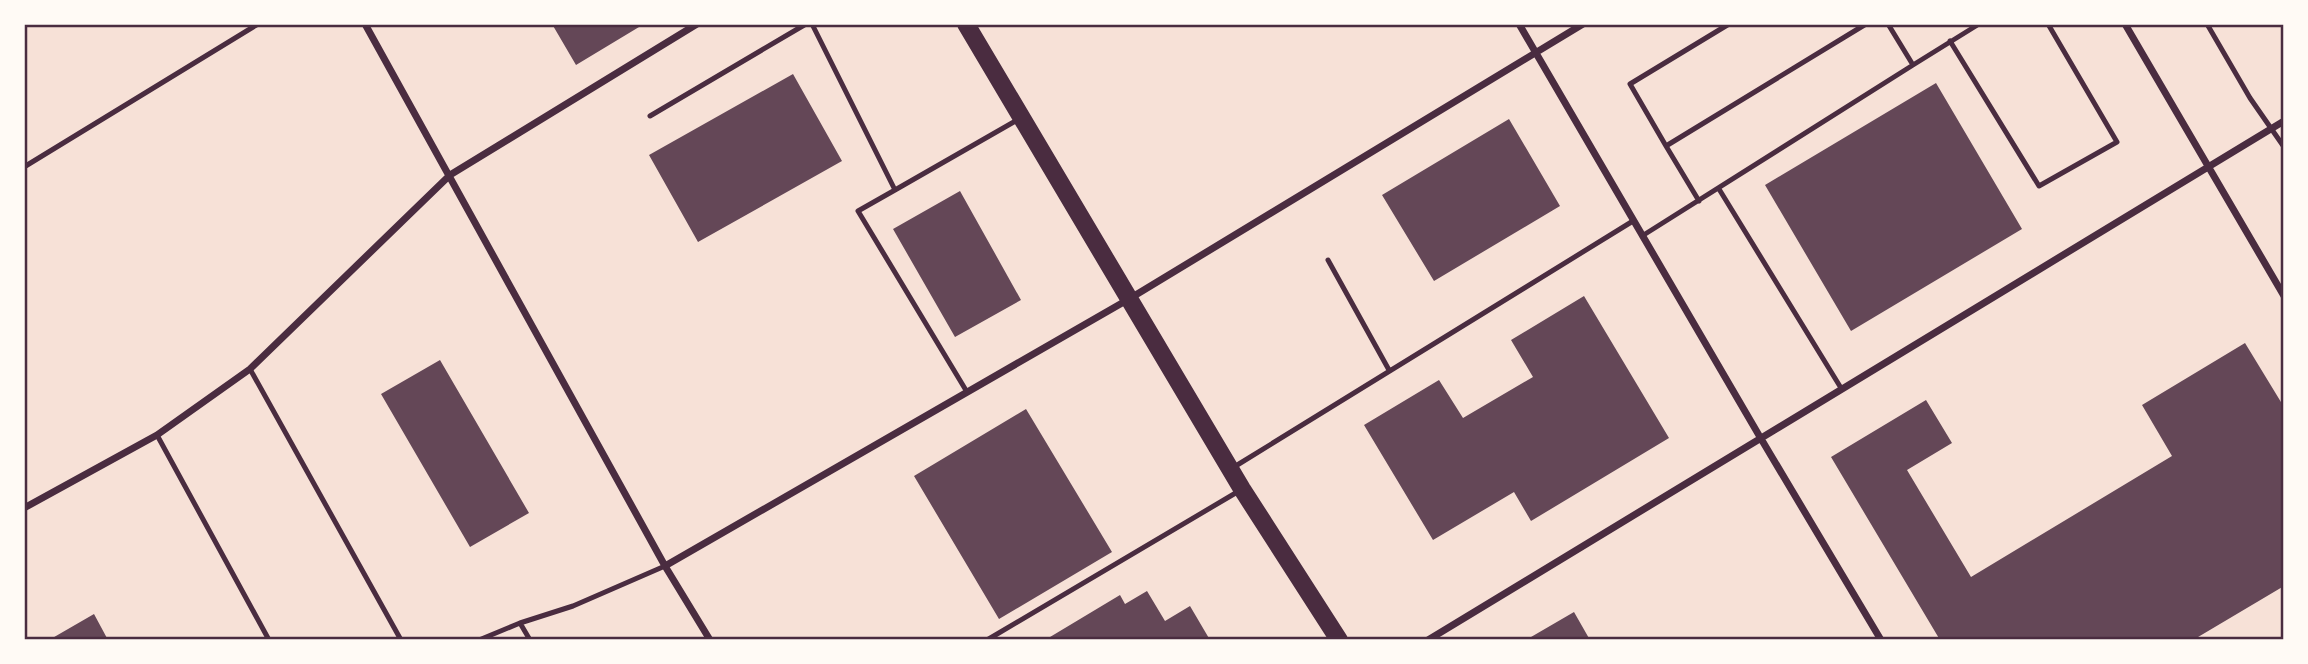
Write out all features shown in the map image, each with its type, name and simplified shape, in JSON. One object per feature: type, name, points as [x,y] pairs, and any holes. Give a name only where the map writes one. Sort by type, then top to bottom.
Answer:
[{"type":"main road","points":[[966,24],[1230,470],[1339,639]]},
{"type":"street","points":[[365,24],[665,566],[710,639]]},
{"type":"street","points":[[24,508],[157,435],[250,369],[450,175],[697,24]]},
{"type":"street","points":[[1518,24],[1759,438],[1881,639]]},
{"type":"street","points":[[665,566],[1129,299],[1583,24]]},
{"type":"street","points":[[2124,24],[2284,296]]},
{"type":"street","points":[[1428,639],[2284,121]]},
{"type":"lane","points":[[24,167],[258,24]]},
{"type":"lane","points":[[650,116],[806,24]]},
{"type":"lane","points":[[812,24],[895,190]]},
{"type":"lane","points":[[1699,201],[1630,84],[1729,24]]},
{"type":"lane","points":[[1666,146],[1866,24]]},
{"type":"lane","points":[[1888,24],[1913,65]]},
{"type":"lane","points":[[1642,236],[1979,24]]},
{"type":"lane","points":[[1950,41],[2039,186],[2117,142],[2048,24]]},
{"type":"lane","points":[[2207,24],[2250,98],[2284,147]]},
{"type":"lane","points":[[967,392],[858,211],[1021,118]]},
{"type":"lane","points":[[1719,188],[1841,388]]},
{"type":"lane","points":[[1230,470],[1633,221]]},
{"type":"lane","points":[[1328,260],[1389,370]]},
{"type":"lane","points":[[250,369],[401,639]]},
{"type":"lane","points":[[157,435],[269,639]]},
{"type":"lane","points":[[987,639],[1242,489]]},
{"type":"lane","points":[[479,639],[520,622],[573,606],[665,566]]},
{"type":"lane","points":[[520,622],[530,639]]},
{"type":"building","points":[[552,24],[644,24],[576,65]]},
{"type":"building","points":[[793,74],[842,161],[698,242],[649,155]]},
{"type":"building","points":[[1936,83],[2022,229],[1851,331],[1765,185]]},
{"type":"building","points":[[1509,119],[1560,206],[1434,281],[1382,195]]},
{"type":"building","points":[[960,191],[1021,300],[955,337],[893,229]]},
{"type":"building","points":[[1584,296],[1669,438],[1531,521],[1514,492],[1433,540],[1364,425],[1439,380],[1463,418],[1533,377],[1511,340]]},
{"type":"building","points":[[2245,343],[2284,407],[2284,586],[2193,640],[1940,640],[1831,457],[1926,400],[1952,443],[1907,470],[1971,577],[2172,456],[2142,405]]},
{"type":"building","points":[[440,360],[529,513],[470,547],[381,394]]},
{"type":"building","points":[[1026,409],[1112,552],[999,619],[914,476]]},
{"type":"building","points":[[1147,591],[1165,621],[1190,606],[1210,640],[1045,640],[1120,595],[1125,604]]},
{"type":"building","points":[[1574,612],[1590,640],[1533,640],[1531,637]]},
{"type":"building","points":[[94,614],[108,640],[49,640]]}]
